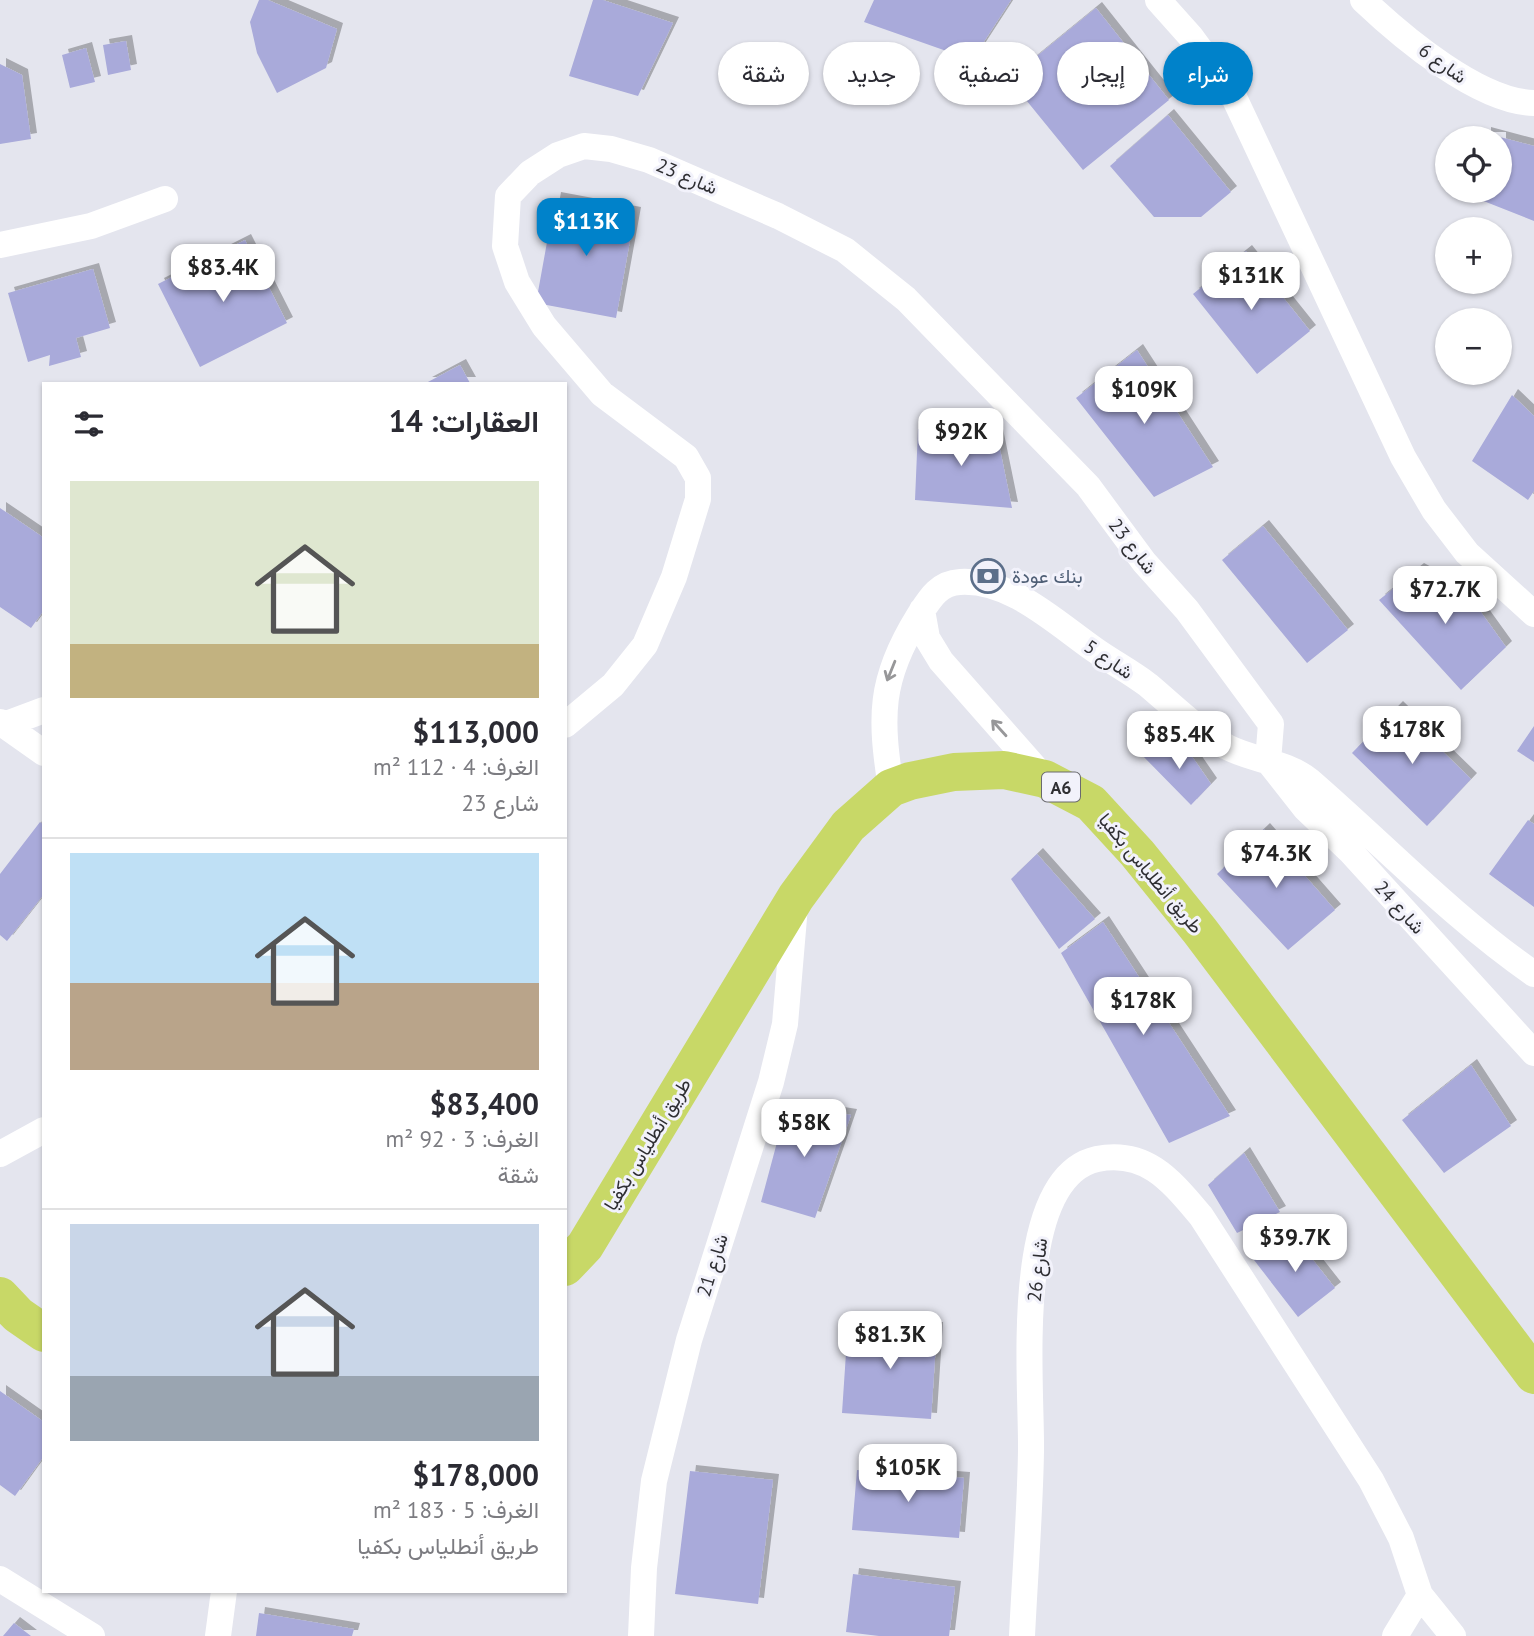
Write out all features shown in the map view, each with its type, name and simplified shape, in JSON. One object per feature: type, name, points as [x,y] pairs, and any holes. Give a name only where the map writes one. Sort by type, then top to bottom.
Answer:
[{"type":"highway","name":"طريق أنطلياس بكفيا","points":[[567,1265],[585,1245],[796,897],[848,826],[891,789],[910,781],[954,772],[1004,770],[1045,779],[1091,803],[1137,853],[1200,931],[1534,1375]]},
{"type":"highway","points":[[0,1296],[18,1315],[42,1332]]},
{"type":"street","points":[[1158,0],[1191,37],[1232,93],[1316,265],[1347,341],[1403,457],[1434,510],[1467,553],[1534,614]]},
{"type":"street","name":"شارع 6","points":[[1363,0],[1483,92],[1534,103]]},
{"type":"street","name":"شارع 23","points":[[567,723],[613,685],[645,645],[674,577],[698,499],[698,478],[686,457],[602,394],[544,326],[517,282],[505,246],[508,196],[530,173],[558,155],[584,146],[611,149],[649,160],[778,216],[845,250],[906,299],[1088,486],[1144,562],[1187,610],[1271,724],[1268,761]]},
{"type":"street","points":[[0,245],[91,226],[165,199]]},
{"type":"street","name":"شارع 5","points":[[891,789],[883,738],[887,681],[903,642],[934,592],[959,582],[980,583],[1023,600],[1145,683],[1228,747],[1307,779],[1430,892],[1534,974]]},
{"type":"street","points":[[922,610],[928,638],[941,661],[1045,779]]},
{"type":"street","points":[[2,723],[42,711]]},
{"type":"street","points":[[2,723],[42,752]]},
{"type":"street","name":"شارع 24","points":[[1268,761],[1305,808],[1350,851],[1534,1052]]},
{"type":"street","name":"شارع 21","points":[[641,1636],[644,1567],[654,1481],[689,1340],[771,1082],[785,1024],[796,897]]},
{"type":"street","points":[[0,1154],[42,1131]]},
{"type":"street","name":"شارع 26","points":[[1022,1636],[1031,1452],[1031,1337],[1037,1245],[1049,1205],[1067,1175],[1085,1162],[1107,1157],[1137,1158],[1172,1182],[1201,1216],[1371,1480],[1401,1538],[1420,1595]]},
{"type":"street","points":[[0,1579],[92,1636]]},
{"type":"street","points":[[218,1636],[224,1593]]},
{"type":"street","points":[[1395,1636],[1420,1595],[1453,1636]]},
{"type":"building","points":[[259,0],[268,0],[337,29],[326,68],[277,93],[257,53],[250,22]]},
{"type":"building","points":[[593,0],[603,0],[673,23],[638,96],[569,76]]},
{"type":"building","points":[[874,0],[1011,0],[984,42],[934,42],[934,47],[864,22]]},
{"type":"building","points":[[1096,8],[1123,42],[1057,42],[1057,105],[1149,105],[1149,75],[1163,92],[1163,105],[1083,170],[1030,105],[1043,105],[1043,51]]},
{"type":"building","points":[[126,41],[131,70],[108,75],[103,45]]},
{"type":"building","points":[[86,48],[95,82],[70,88],[62,55]]},
{"type":"building","points":[[0,64],[22,75],[31,139],[0,144]]},
{"type":"building","points":[[1168,115],[1231,192],[1201,217],[1154,217],[1110,166]]},
{"type":"building","points":[[1512,140],[1534,146],[1534,221],[1489,203],[1512,203]]},
{"type":"building","points":[[555,198],[635,213],[616,318],[536,303]]},
{"type":"building","points":[[245,240],[287,323],[200,367],[158,284]]},
{"type":"building","points":[[1246,251],[1310,331],[1257,374],[1193,294]]},
{"type":"building","points":[[93,269],[110,328],[76,338],[81,357],[49,366],[50,355],[28,362],[8,293]]},
{"type":"building","points":[[1137,350],[1213,467],[1154,497],[1076,398]]},
{"type":"building","points":[[460,365],[469,382],[428,382]]},
{"type":"building","points":[[1512,395],[1534,416],[1534,491],[1528,500],[1472,461]]},
{"type":"building","points":[[918,429],[996,430],[1012,508],[915,500]]},
{"type":"building","points":[[0,508],[42,537],[42,613],[31,628],[0,607]]},
{"type":"building","points":[[1263,526],[1348,630],[1307,663],[1222,560]]},
{"type":"building","points":[[1418,569],[1470,597],[1506,647],[1461,690],[1379,600]]},
{"type":"building","points":[[1397,707],[1471,779],[1427,826],[1352,753]]},
{"type":"building","points":[[1534,726],[1534,762],[1517,751]]},
{"type":"building","points":[[1164,746],[1191,755],[1211,784],[1191,805],[1139,752]]},
{"type":"building","points":[[1528,820],[1534,824],[1534,907],[1489,874]]},
{"type":"building","points":[[40,822],[42,824],[42,897],[7,941],[0,935],[0,874]]},
{"type":"building","points":[[1264,829],[1335,910],[1288,950],[1217,874]]},
{"type":"building","points":[[1037,854],[1095,919],[1059,949],[1011,879]]},
{"type":"building","points":[[1103,922],[1230,1116],[1169,1143],[1061,953]]},
{"type":"building","points":[[1471,1065],[1511,1126],[1444,1173],[1402,1120]]},
{"type":"building","points":[[787,1105],[851,1115],[815,1218],[761,1202]]},
{"type":"building","points":[[1244,1153],[1280,1212],[1237,1233],[1208,1185]]},
{"type":"building","points":[[1291,1232],[1335,1288],[1298,1317],[1254,1260]]},
{"type":"building","points":[[848,1323],[937,1328],[931,1419],[842,1413]]},
{"type":"building","points":[[0,1391],[42,1421],[42,1459],[15,1496],[0,1485]]},
{"type":"building","points":[[857,1470],[964,1478],[959,1538],[852,1530]]},
{"type":"building","points":[[690,1471],[773,1480],[758,1604],[675,1594]]},
{"type":"building","points":[[853,1574],[955,1587],[949,1636],[879,1636],[846,1632]]},
{"type":"building","points":[[259,1613],[354,1629],[352,1636],[256,1636]]},
{"type":"building","points":[[14,1623],[31,1636],[3,1636]]},
{"type":"place","name":"بنك عودة","points":[[988,576]]}]
